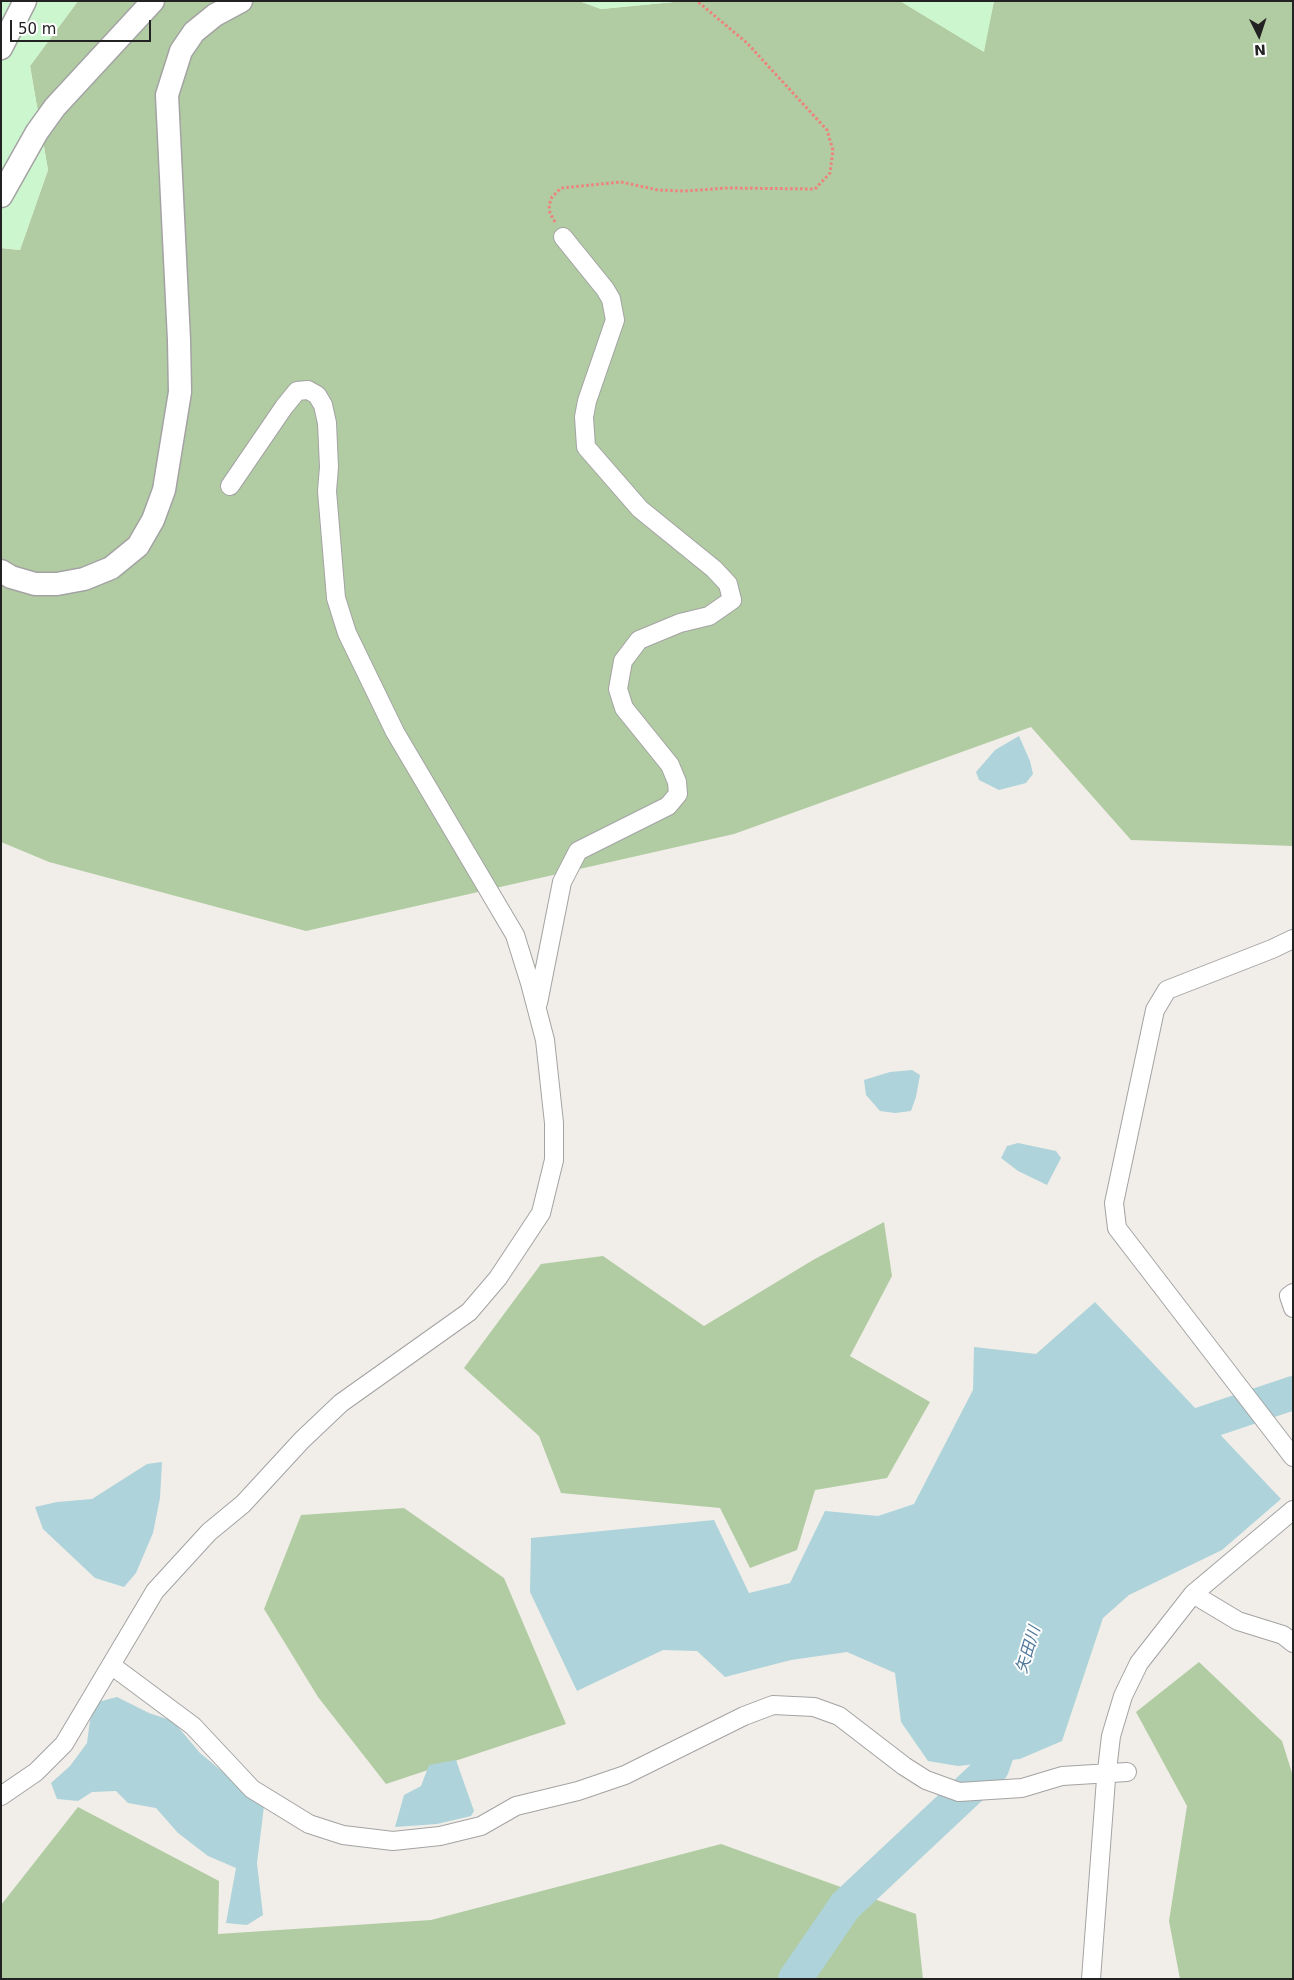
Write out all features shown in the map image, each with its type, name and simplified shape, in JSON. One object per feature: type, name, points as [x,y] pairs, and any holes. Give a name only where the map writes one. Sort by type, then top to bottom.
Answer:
[{"type":"street","points":[[1,48],[25,1]]},
{"type":"street","points":[[1,196],[18,163],[51,113],[153,1]]},
{"type":"street","points":[[1,571],[11,577],[35,584],[57,584],[84,579],[112,568],[138,546],[153,520],[164,490],[180,392],[180,340],[166,95],[181,51],[194,32],[215,15],[241,1]]},
{"type":"street","points":[[537,1008],[562,882],[578,851],[668,806],[678,794],[677,782],[670,765],[624,708],[618,689],[623,661],[639,640],[680,623],[709,616],[732,600],[728,584],[714,568],[640,509],[586,447],[584,417],[587,401],[614,320],[611,299],[605,289],[563,237]]},
{"type":"street","points":[[1,1796],[36,1772],[64,1744],[155,1591],[209,1532],[243,1504],[302,1440],[342,1403],[469,1312],[498,1278],[541,1213],[554,1160],[554,1123],[545,1040],[515,935],[395,732],[347,633],[336,598],[327,491],[329,466],[328,423],[323,405],[317,395],[308,390],[297,391],[284,406],[230,486]]},
{"type":"street","points":[[1293,939],[1168,990],[1155,1010],[1114,1203],[1117,1228],[1293,1457]]},
{"type":"street","points":[[1293,1293],[1289,1296],[1293,1307]]},
{"type":"street","points":[[1091,1979],[1107,1773],[1112,1736],[1123,1696],[1139,1663],[1193,1594],[1293,1510]]},
{"type":"street","points":[[1193,1594],[1238,1621],[1283,1635],[1293,1643]]},
{"type":"street","points":[[111,1665],[193,1726],[252,1789],[309,1824],[343,1835],[393,1840],[440,1836],[481,1826],[516,1806],[578,1791],[624,1775],[744,1716],[773,1705],[814,1707],[839,1716],[904,1766],[926,1780],[959,1792],[1022,1788],[1062,1776],[1127,1772]]},
{"type":"path","points":[[563,237],[550,213],[549,205],[552,197],[561,188],[621,182],[658,190],[685,191],[727,188],[816,190],[830,172],[833,150],[827,130],[747,43],[697,1]]},
{"type":"green space","points":[[1,1],[78,1],[30,66],[48,170],[20,250],[1,248]]},
{"type":"green space","points":[[78,1],[579,1],[601,9],[684,1],[900,1],[983,51],[994,1],[1293,1],[1293,846],[1131,840],[1031,727],[734,834],[306,931],[49,862],[1,842],[1,248],[20,250],[48,170],[30,66]]},
{"type":"green space","points":[[579,1],[684,1],[601,9]]},
{"type":"green space","points":[[900,1],[994,1],[984,52]]},
{"type":"green space","points":[[884,1222],[892,1276],[850,1356],[930,1402],[887,1478],[815,1490],[797,1550],[750,1568],[720,1508],[561,1493],[539,1436],[464,1368],[541,1264],[603,1256],[704,1326],[813,1260]]},
{"type":"green space","points":[[404,1508],[504,1578],[566,1724],[386,1784],[318,1697],[264,1609],[301,1515]]},
{"type":"green space","points":[[1199,1662],[1282,1741],[1293,1776],[1293,1979],[1180,1979],[1169,1921],[1187,1806],[1136,1712]]},
{"type":"green space","points":[[78,1807],[219,1881],[218,1934],[431,1920],[721,1844],[916,1914],[923,1979],[1,1979],[1,1905]]},
{"type":"water","points":[[1019,736],[1030,761],[1033,774],[1026,783],[999,790],[979,780],[976,772],[995,750]]},
{"type":"water","points":[[912,1070],[920,1075],[911,1111],[895,1113],[880,1111],[866,1095],[864,1080],[890,1072]]},
{"type":"water","points":[[1018,1143],[1056,1151],[1061,1158],[1047,1185],[1018,1171],[1001,1158],[1007,1146]]},
{"type":"water","points":[[1095,1302],[1281,1499],[1222,1550],[1129,1595],[1103,1618],[1062,1741],[1020,1759],[958,1766],[928,1761],[901,1722],[895,1673],[847,1652],[791,1660],[725,1677],[697,1651],[663,1650],[577,1691],[530,1592],[531,1538],[714,1520],[749,1593],[790,1583],[825,1511],[878,1516],[914,1504],[973,1390],[974,1347],[1036,1354]]},
{"type":"water","points":[[162,1462],[160,1498],[153,1533],[136,1573],[124,1587],[95,1578],[43,1529],[35,1507],[57,1502],[92,1499],[147,1464]]},
{"type":"water","points":[[117,1697],[149,1713],[173,1721],[200,1753],[264,1806],[257,1863],[263,1915],[247,1925],[226,1923],[236,1868],[208,1856],[178,1833],[156,1808],[128,1803],[116,1791],[92,1792],[78,1801],[57,1799],[51,1783],[70,1766],[87,1743],[90,1720],[98,1702]]},
{"type":"water","points":[[456,1760],[474,1811],[471,1816],[437,1824],[395,1827],[404,1795],[421,1786],[429,1765]]},
{"type":"waterway","name":"矢田川","points":[[1165,1436],[1293,1393]]},
{"type":"waterway","name":"矢田川","points":[[795,1979],[845,1906],[992,1768],[1009,1719]]}]
